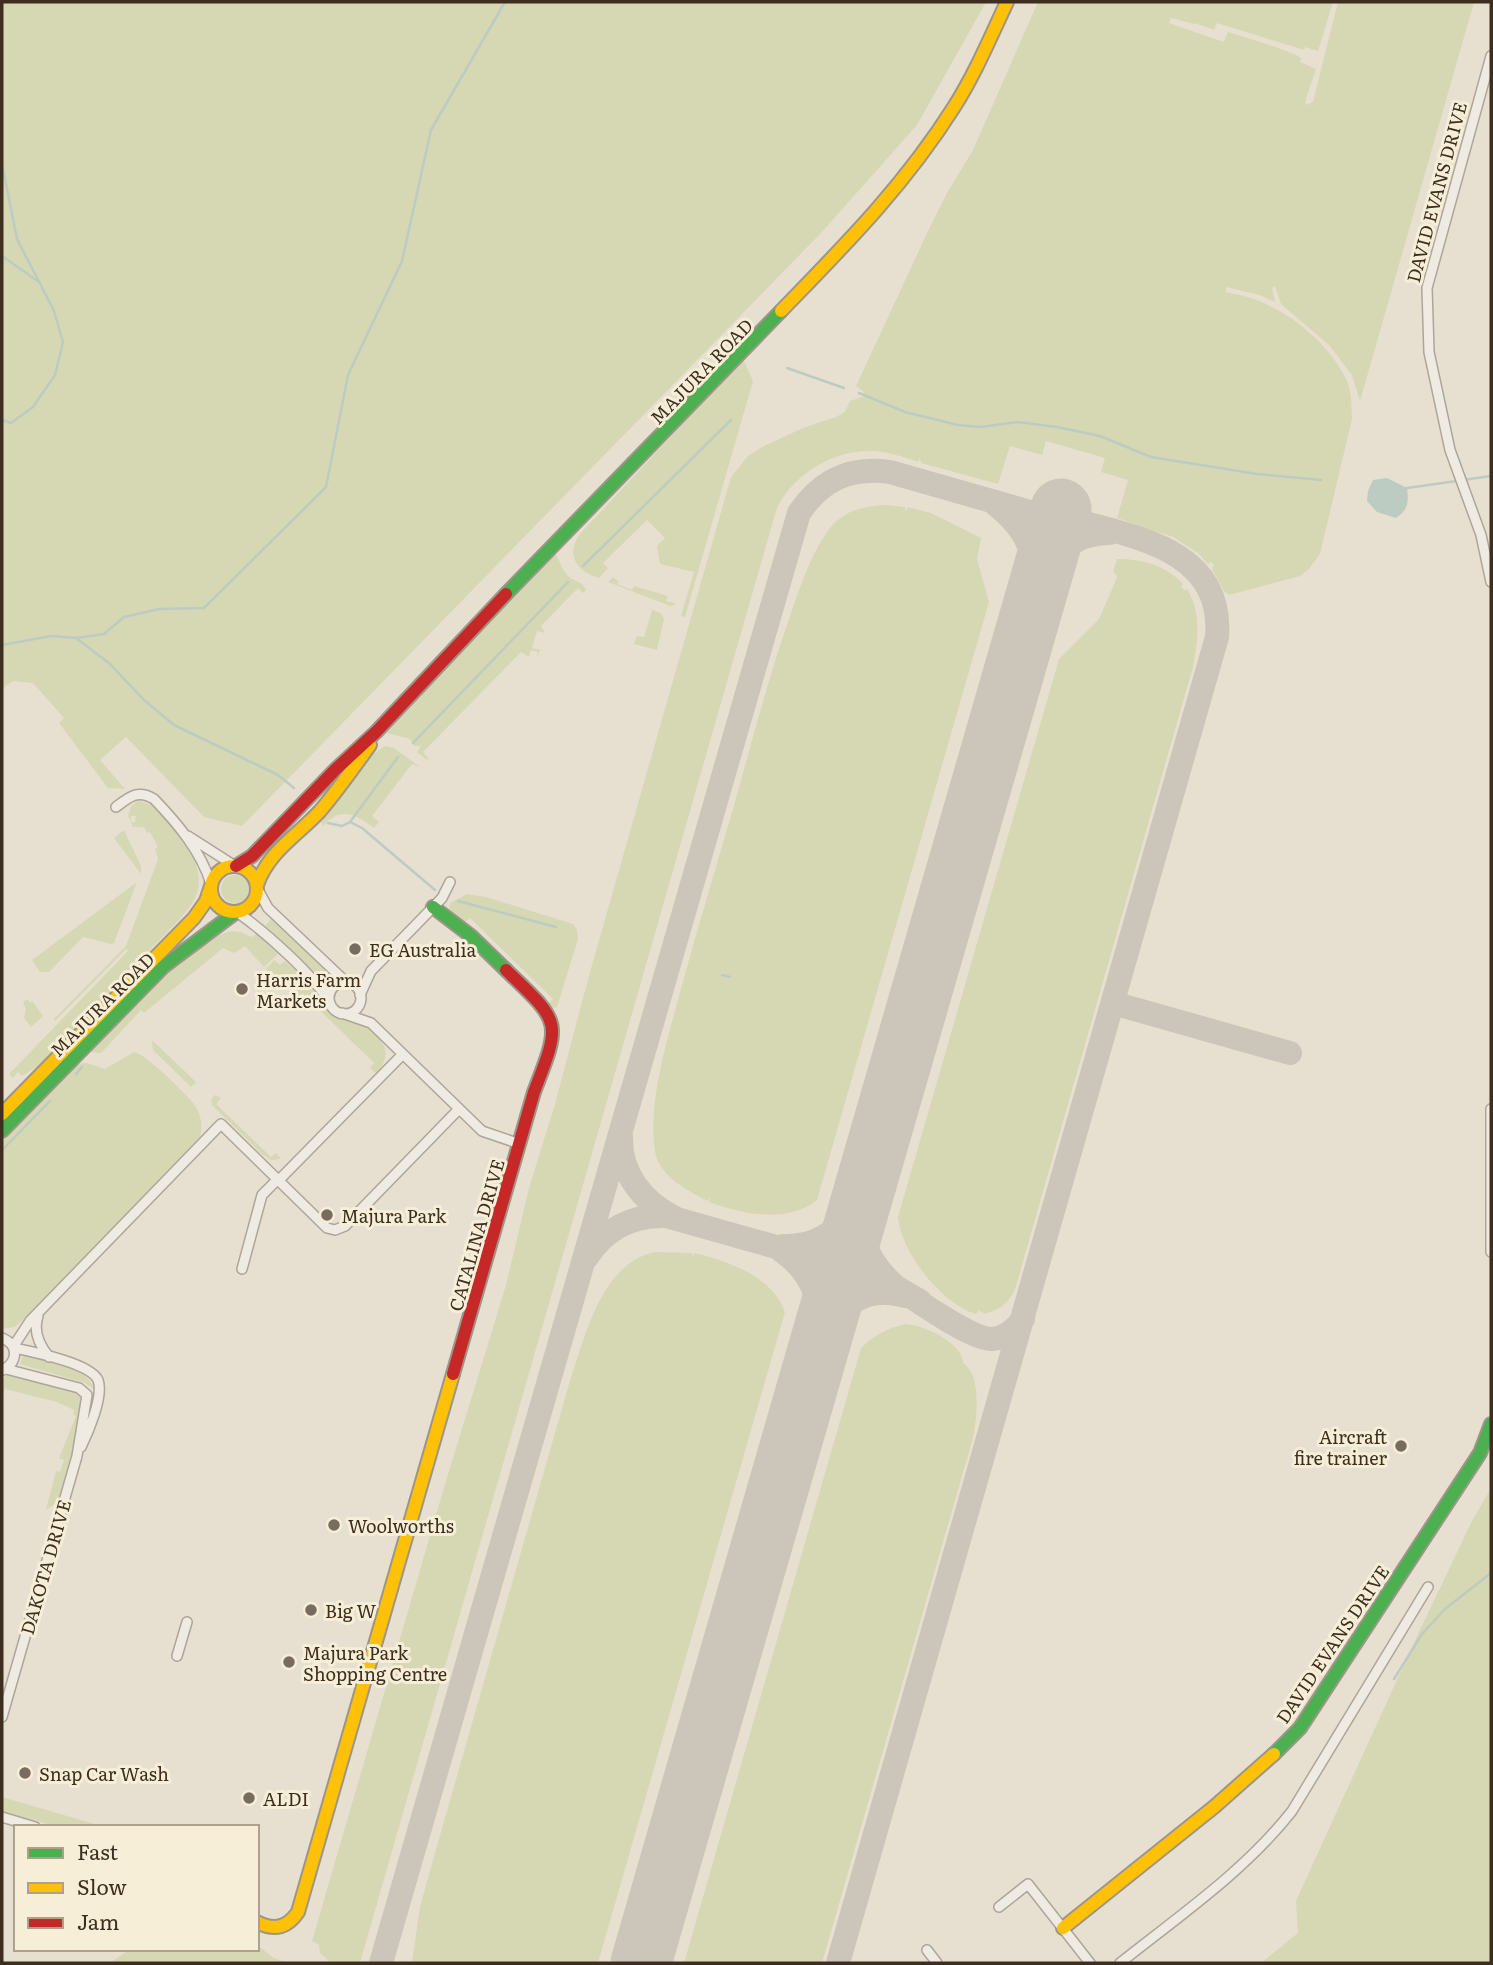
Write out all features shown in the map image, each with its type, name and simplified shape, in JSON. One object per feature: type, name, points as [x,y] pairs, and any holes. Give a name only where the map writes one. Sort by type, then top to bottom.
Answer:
[{"type":"main road","name":"MAJURA ROAD","points":[[235,866],[252,856],[336,769],[376,732],[473,628],[875,214],[912,168],[943,122],[976,68],[1007,2]]},
{"type":"main road","name":"MAJURA ROAD","points":[[257,887],[260,876],[275,853],[325,805],[372,743],[376,732]]},
{"type":"main road","points":[[235,866],[250,872],[257,887],[253,903],[237,912],[224,910],[217,905],[211,885],[221,869],[235,866]]},
{"type":"main road","name":"MAJURA ROAD","points":[[2,1114],[194,918],[206,901],[211,885]]},
{"type":"main road","name":"CATALINA DRIVE","points":[[259,1923],[267,1927],[278,1927],[289,1923],[297,1914],[534,1092],[552,1043],[553,1020],[543,1006],[478,943],[433,908]]},
{"type":"main road","name":"MAJURA ROAD","points":[[2,1131],[169,960],[237,912]]},
{"type":"main road","name":"DAVID EVANS DRIVE","points":[[1063,1928],[1231,1794],[1300,1728],[1480,1453],[1491,1424]]},
{"type":"street","name":"DAVID EVANS DRIVE","points":[[1491,56],[1427,288],[1429,352],[1450,450],[1481,535],[1491,582]]},
{"type":"street","points":[[116,807],[130,796],[138,793],[148,795],[181,831],[203,863],[211,885]]},
{"type":"street","points":[[181,831],[235,866]]},
{"type":"street","points":[[330,1003],[332,988],[371,971],[433,908],[450,882]]},
{"type":"street","points":[[257,887],[268,908],[347,982],[356,987],[370,1023]]},
{"type":"street","points":[[237,912],[260,929],[321,990],[334,1009],[370,1023],[484,1132],[520,1144]]},
{"type":"street","points":[[342,1013],[355,1010],[371,971]]},
{"type":"street","points":[[242,1269],[262,1195],[403,1054]]},
{"type":"street","points":[[4,1370],[14,1361],[14,1347],[30,1321],[221,1124],[329,1229],[340,1229],[459,1109]]},
{"type":"street","points":[[1491,1110],[1491,1252]]},
{"type":"street","points":[[42,1309],[37,1319],[36,1333],[51,1358]]},
{"type":"street","points":[[2,1337],[30,1321]]},
{"type":"street","points":[[2,1337],[14,1347],[86,1368],[95,1376],[100,1392],[77,1456]]},
{"type":"street","points":[[4,1370],[86,1392],[77,1456]]},
{"type":"street","name":"DAKOTA DRIVE","points":[[2,1717],[77,1456]]},
{"type":"street","points":[[1120,1963],[1212,1889],[1271,1837],[1292,1811],[1428,1587]]},
{"type":"street","points":[[177,1656],[187,1622]]},
{"type":"street","points":[[2,1817],[28,1825]]},
{"type":"street","points":[[999,1907],[1028,1884],[1090,1963]]},
{"type":"street","points":[[927,1950],[937,1963]]},
{"type":"green space","points":[[2,2],[986,2],[917,125],[821,233],[242,826],[204,817],[126,737],[100,760],[125,789],[108,788],[59,723],[64,718],[33,683],[13,681],[2,689]]},
{"type":"green space","points":[[1038,2],[1333,2],[1318,51],[1305,47],[1304,50],[1217,23],[1214,30],[1171,18],[1169,23],[1224,42],[1228,32],[1297,55],[1301,58],[1300,62],[1316,69],[1306,105],[1313,102],[1338,2],[1474,2],[1360,401],[1352,375],[1329,345],[1281,304],[1275,286],[1272,288],[1275,302],[1260,295],[1226,287],[1226,292],[1263,303],[1303,327],[1333,358],[1347,381],[1351,395],[1352,419],[1320,554],[1300,576],[1229,595],[1212,569],[1214,564],[1208,564],[1198,553],[1173,537],[1117,518],[1128,480],[1101,472],[1105,458],[1046,441],[1042,455],[1010,446],[998,484],[921,463],[920,458],[918,462],[889,453],[870,451],[843,454],[830,459],[806,473],[786,493],[774,517],[360,1963],[331,1963],[320,1953],[319,1945],[312,1941],[506,1285],[529,1188],[731,477],[748,456],[764,446],[803,428],[836,417],[845,412],[850,401],[865,396],[856,386],[929,229],[973,150]]},
{"type":"green space","points":[[743,359],[753,381],[685,617],[681,616],[694,572],[660,564],[657,546],[665,538],[647,520],[603,563],[608,568],[599,578],[585,572],[576,562],[573,550],[579,535]]},
{"type":"green space","points":[[886,505],[905,507],[906,512],[908,507],[931,513],[981,538],[977,559],[989,602],[817,1200],[792,1212],[779,1214],[735,1210],[709,1202],[710,1197],[707,1201],[683,1187],[662,1169],[655,1152],[653,1132],[661,1068],[767,687],[805,574],[827,532],[839,519],[860,508]]},
{"type":"green space","points":[[554,553],[567,575],[582,584],[586,590],[583,593],[578,588],[541,626],[545,633],[537,631],[532,648],[540,650],[537,659],[538,652],[531,650],[529,657],[521,652],[423,752],[427,760],[417,752],[421,746],[414,746],[410,739],[387,733],[422,695],[419,692]]},
{"type":"green space","points":[[1117,559],[1136,560],[1161,568],[1176,577],[1183,584],[1181,587],[1187,589],[1197,617],[1193,667],[1016,1286],[1011,1297],[1000,1308],[984,1314],[979,1310],[976,1314],[950,1300],[925,1275],[907,1246],[898,1217],[1059,659],[1099,619],[1116,580],[1117,576],[1113,572]]},
{"type":"green space","points":[[613,577],[619,582],[617,584],[632,590],[634,586],[668,596],[666,601],[675,603],[670,606],[608,582]]},
{"type":"green space","points":[[645,607],[661,613],[664,619],[657,650],[634,644],[637,636],[644,637],[652,610]]},
{"type":"green space","points":[[386,746],[394,748],[420,767],[412,764],[372,816],[379,822],[374,828],[361,819],[342,814],[323,826],[321,822],[360,769],[377,751]]},
{"type":"green space","points":[[138,801],[151,804],[155,808],[199,863],[196,865],[199,882],[196,896],[178,921],[38,1066],[22,1076],[18,1072],[13,1078],[9,1074],[128,951],[126,949],[55,1021],[54,1019],[126,946],[158,859],[155,849],[158,847],[150,832],[147,833],[144,827],[133,827],[131,822],[135,822],[136,816],[131,816],[131,821],[128,816],[131,806]]},
{"type":"green space","points":[[124,830],[141,866],[141,874],[114,838]]},
{"type":"green space","points":[[235,875],[245,879],[249,889],[245,899],[235,903],[225,899],[221,889],[225,879]]},
{"type":"green space","points":[[137,882],[114,943],[83,937],[49,972],[40,972],[32,960]]},
{"type":"green space","points":[[467,894],[486,897],[573,924],[578,939],[557,1007],[552,1008],[548,1004],[553,999],[470,918],[464,923],[453,915],[450,903]]},
{"type":"green space","points":[[272,918],[332,977],[327,985],[265,926]]},
{"type":"green space","points":[[232,931],[251,937],[257,934],[278,954],[264,967],[245,946],[234,953],[223,948],[144,1013],[141,1010],[101,1053],[90,1052],[156,982],[195,949],[214,937]]},
{"type":"green space","points":[[274,960],[280,965],[285,961],[308,982],[333,1015],[359,1021],[378,1036],[384,1046],[385,1056],[376,1073],[370,1068],[374,1063],[303,993],[299,996],[288,986],[286,988],[266,969]]},
{"type":"green space","points":[[27,999],[30,1003],[32,1001],[43,1016],[31,1027],[24,1018],[26,1009],[23,1002]]},
{"type":"green space","points":[[152,1040],[196,1082],[191,1087],[153,1050]]},
{"type":"green space","points":[[134,1052],[156,1066],[194,1104],[201,1120],[200,1137],[22,1321],[14,1327],[2,1329],[2,1142],[78,1064],[87,1063],[105,1069]]},
{"type":"green space","points":[[215,1095],[221,1098],[216,1104],[271,1157],[276,1153],[281,1159],[271,1160],[262,1154],[212,1105],[211,1100]]},
{"type":"green space","points":[[654,1252],[692,1253],[692,1258],[694,1253],[734,1266],[770,1289],[785,1312],[598,1963],[412,1963],[420,1907],[581,1345],[597,1305],[608,1287],[620,1272],[636,1259]]},
{"type":"green space","points":[[906,1324],[941,1336],[957,1349],[973,1377],[977,1409],[973,1438],[822,1963],[684,1963],[861,1348],[882,1333]]},
{"type":"green space","points":[[23,1354],[75,1369],[90,1381],[95,1390],[85,1383],[20,1364]]},
{"type":"green space","points":[[10,1374],[75,1391],[82,1398],[76,1437],[58,1502],[46,1510],[56,1471],[60,1472],[64,1460],[59,1458],[76,1416],[73,1414],[74,1410],[57,1402],[5,1389],[2,1398],[2,1378]]},
{"type":"green space","points":[[1491,1488],[1491,1963],[1261,1963],[1298,1933],[1296,1901],[1417,1636],[1472,1521]]},
{"type":"green space","points":[[2,1797],[98,1825],[51,1825],[2,1811]]},
{"type":"green space","points":[[259,1947],[274,1958],[287,1963],[110,1963],[127,1951],[259,1951]]},
{"type":"shaded area","points":[[1387,478],[1407,488],[1407,505],[1396,518],[1377,512],[1367,501],[1373,480]]},
{"type":"waterway","points":[[76,638],[104,634],[124,617],[159,609],[204,608],[326,487],[348,375],[402,261],[431,130],[505,2]]},
{"type":"waterway","points":[[2,164],[17,239],[54,311],[63,342],[55,375],[33,407],[11,423],[2,420]]},
{"type":"waterway","points":[[2,256],[39,282]]},
{"type":"waterway","points":[[787,368],[844,388]]},
{"type":"waterway","points":[[859,393],[905,412],[958,425],[980,427],[1018,422],[1057,427],[1100,436],[1151,457],[1257,474],[1321,480]]},
{"type":"waterway","points":[[583,566],[731,420]]},
{"type":"waterway","points":[[1463,480],[1491,476]]},
{"type":"waterway","points":[[1407,488],[1457,481]]},
{"type":"waterway","points":[[413,743],[568,582]]},
{"type":"waterway","points":[[2,645],[51,636],[76,638],[110,664],[144,700],[174,725],[278,775],[294,788]]},
{"type":"waterway","points":[[350,822],[398,757]]},
{"type":"waterway","points":[[328,823],[342,826],[350,822],[362,828],[435,890]]},
{"type":"waterway","points":[[458,901],[556,927]]},
{"type":"waterway","points":[[722,975],[730,977]]},
{"type":"waterway","points":[[76,1074],[82,1067]]},
{"type":"waterway","points":[[2,1150],[50,1101]]},
{"type":"waterway","points":[[1394,1679],[1422,1634],[1445,1609],[1491,1573]]},
{"type":"taxiway","points":[[381,1963],[799,513],[827,484],[849,474],[876,471],[890,472],[1058,520]]},
{"type":"taxiway","points":[[995,504],[1019,527],[1031,552],[1034,579],[1030,611]]},
{"type":"taxiway","points":[[838,1963],[1217,637],[1215,606],[1205,582],[1188,564],[1166,549],[1140,539],[1059,516]]},
{"type":"taxiway","points":[[1038,584],[1050,563],[1066,547],[1085,537],[1109,533]]},
{"type":"taxiway","points":[[1113,1003],[1290,1053]]},
{"type":"taxiway","points":[[783,1246],[807,1244],[827,1235],[842,1222],[855,1205],[864,1185],[884,1122]]},
{"type":"taxiway","points":[[621,1137],[629,1175],[653,1204],[675,1218]]},
{"type":"taxiway","points":[[868,1177],[862,1209],[863,1236],[874,1262],[896,1287],[957,1326],[982,1337],[992,1339],[1006,1335],[1023,1319]]},
{"type":"taxiway","points":[[587,1257],[602,1239],[620,1226],[642,1218],[666,1216],[861,1271],[920,1301]]},
{"type":"taxiway","points":[[782,1251],[804,1272],[817,1298],[821,1326],[816,1356]]},
{"type":"taxiway","points":[[821,1339],[828,1327],[855,1301],[878,1293],[905,1296]]},
{"type":"runway","points":[[641,1963],[1061,509]]},
{"type":"traffic: fast","points":[[506,594],[781,311]]},
{"type":"traffic: fast","points":[[433,907],[471,936],[506,970]]},
{"type":"traffic: fast","points":[[2,1131],[164,966],[236,912]]},
{"type":"traffic: fast","points":[[1274,1754],[1300,1728],[1480,1453],[1491,1424]]},
{"type":"traffic: slow","points":[[781,311],[873,214],[935,136],[969,82],[1007,2]]},
{"type":"traffic: slow","points":[[257,885],[276,853],[320,811],[370,745]]},
{"type":"traffic: slow","points":[[234,866],[251,872],[257,889],[251,906],[234,912],[217,906],[211,889],[217,872],[234,866]]},
{"type":"traffic: slow","points":[[2,1114],[194,918],[206,901],[211,886]]},
{"type":"traffic: slow","points":[[259,1923],[275,1927],[285,1925],[298,1912],[453,1374]]},
{"type":"traffic: slow","points":[[1063,1928],[1214,1807],[1274,1754]]},
{"type":"traffic: jam","points":[[236,866],[252,856],[336,769],[376,732],[506,594]]},
{"type":"traffic: jam","points":[[453,1374],[552,1036],[551,1024],[538,1001],[506,970]]},
{"type":"place","name":"EG Australia","points":[[355,949]]},
{"type":"place","name":"Harris Farm Markets","points":[[242,989]]},
{"type":"place","name":"Majura Park","points":[[327,1215]]},
{"type":"place","name":"Aircraft fire trainer","points":[[1401,1446]]},
{"type":"place","name":"Woolworths","points":[[334,1525]]},
{"type":"place","name":"Big W","points":[[311,1610]]},
{"type":"place","name":"Majura Park Shopping Centre","points":[[289,1662]]},
{"type":"place","name":"Snap Car Wash","points":[[25,1773]]},
{"type":"place","name":"ALDI","points":[[249,1798]]}]
